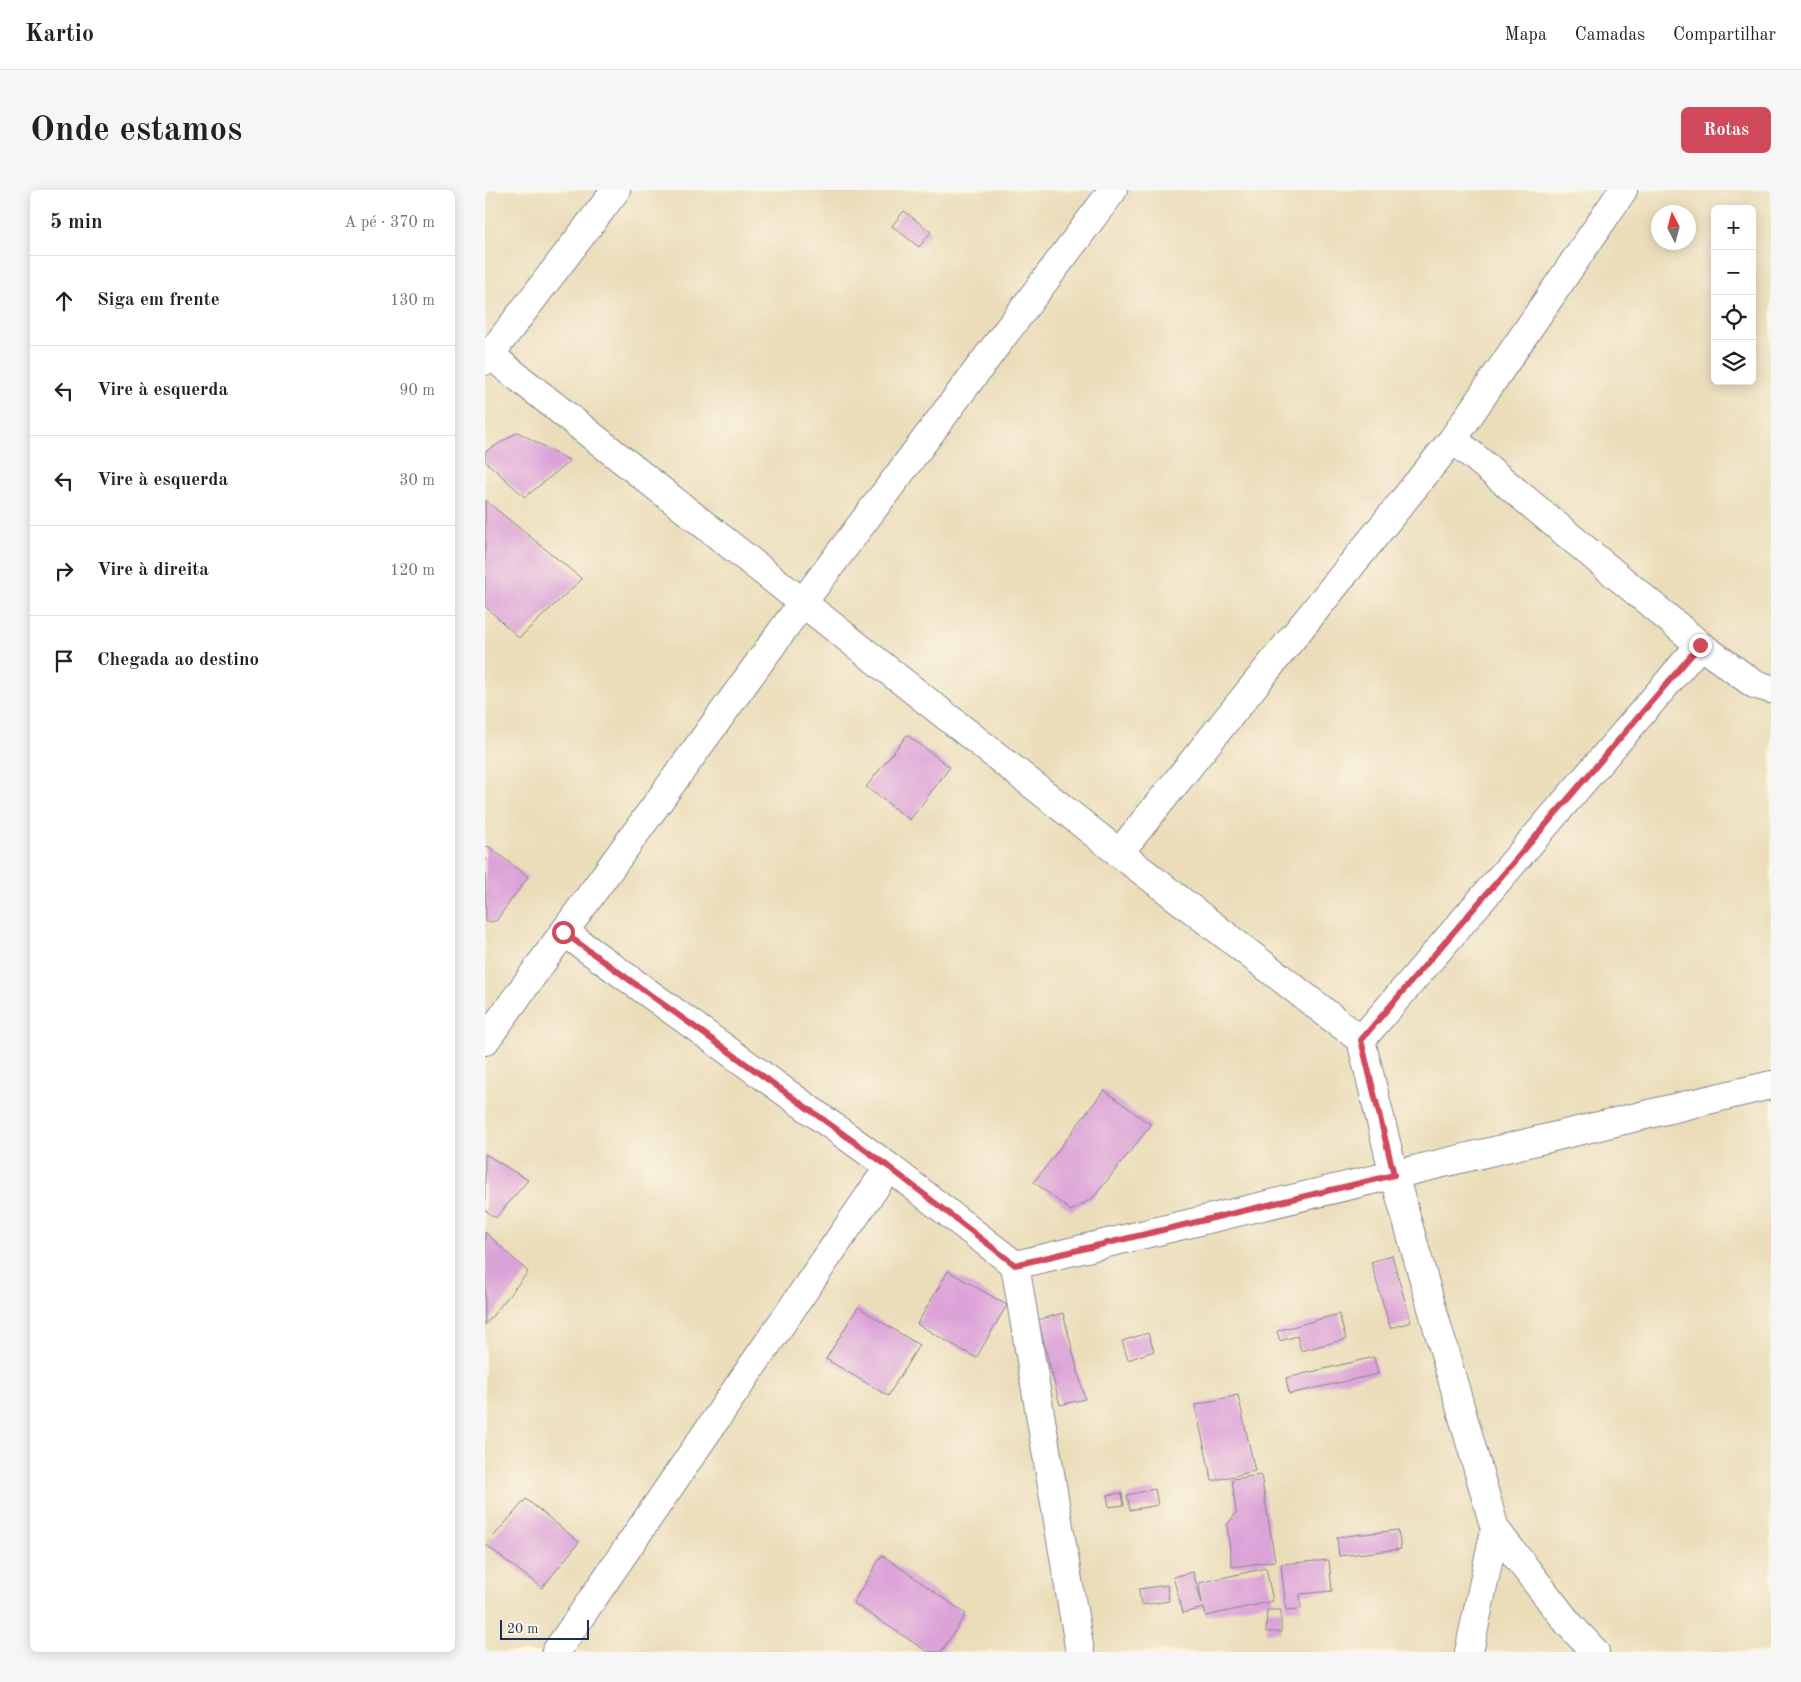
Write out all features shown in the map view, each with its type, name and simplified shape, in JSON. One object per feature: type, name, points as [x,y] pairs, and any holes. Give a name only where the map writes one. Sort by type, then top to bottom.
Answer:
[{"type":"street","points":[[616,190],[487,358],[803,602],[1119,853],[1361,1040],[1394,1175],[1495,1529],[1568,1623],[1595,1652]]},
{"type":"street","points":[[485,1041],[803,602],[1113,190]]},
{"type":"street","points":[[1119,853],[1453,439],[1623,190]]},
{"type":"street","points":[[1453,439],[1700,645],[1754,684],[1771,689]]},
{"type":"street","points":[[1361,1040],[1700,645]]},
{"type":"street","points":[[563,932],[889,1167],[1015,1265],[1079,1652]]},
{"type":"street","points":[[1015,1265],[1771,1085]]},
{"type":"street","points":[[556,1652],[889,1167]]},
{"type":"street","points":[[1469,1652],[1495,1529]]},
{"type":"building","points":[[904,211],[931,232],[919,247],[892,226]]},
{"type":"building","points":[[518,432],[570,461],[525,497],[485,461],[485,452]]},
{"type":"building","points":[[485,500],[582,579],[519,638],[485,606]]},
{"type":"building","points":[[907,735],[950,767],[910,820],[866,787]]},
{"type":"building","points":[[488,846],[528,877],[496,921],[486,922],[485,847]]},
{"type":"building","points":[[1104,1090],[1151,1125],[1094,1197],[1071,1211],[1034,1182]]},
{"type":"building","points":[[485,1154],[528,1180],[496,1218],[485,1210]]},
{"type":"building","points":[[485,1232],[528,1272],[485,1325]]},
{"type":"building","points":[[1392,1255],[1411,1322],[1390,1328],[1371,1262]]},
{"type":"building","points":[[948,1271],[1007,1305],[976,1358],[917,1324]]},
{"type":"building","points":[[858,1307],[919,1345],[888,1396],[826,1359]]},
{"type":"building","points":[[1063,1313],[1085,1399],[1060,1405],[1038,1320]]},
{"type":"building","points":[[1339,1314],[1346,1339],[1301,1351],[1297,1336],[1280,1341],[1277,1331]]},
{"type":"building","points":[[1148,1333],[1154,1351],[1128,1360],[1122,1341]]},
{"type":"building","points":[[1374,1357],[1378,1374],[1289,1394],[1286,1378]]},
{"type":"building","points":[[1238,1395],[1255,1471],[1212,1481],[1195,1405]]},
{"type":"building","points":[[1261,1475],[1275,1561],[1232,1567],[1227,1525],[1236,1513],[1232,1479]]},
{"type":"building","points":[[1155,1489],[1158,1505],[1130,1510],[1127,1495]]},
{"type":"building","points":[[1122,1493],[1124,1505],[1109,1507],[1107,1495]]},
{"type":"building","points":[[526,1499],[579,1542],[542,1588],[486,1545]]},
{"type":"building","points":[[1398,1530],[1401,1549],[1339,1556],[1337,1537]]},
{"type":"building","points":[[882,1555],[966,1614],[941,1652],[928,1652],[853,1603]]},
{"type":"building","points":[[1329,1560],[1332,1591],[1300,1594],[1301,1609],[1286,1610],[1281,1564]]},
{"type":"building","points":[[1266,1568],[1273,1601],[1206,1616],[1204,1608],[1183,1613],[1173,1577],[1193,1572],[1202,1604],[1199,1583]]},
{"type":"building","points":[[1167,1585],[1169,1601],[1141,1605],[1139,1589]]},
{"type":"building","points":[[1267,1610],[1281,1610],[1281,1632],[1266,1632]]},
{"type":"route","points":[[563,932],[889,1167],[1015,1265],[1394,1175],[1361,1040],[1700,645]]}]
